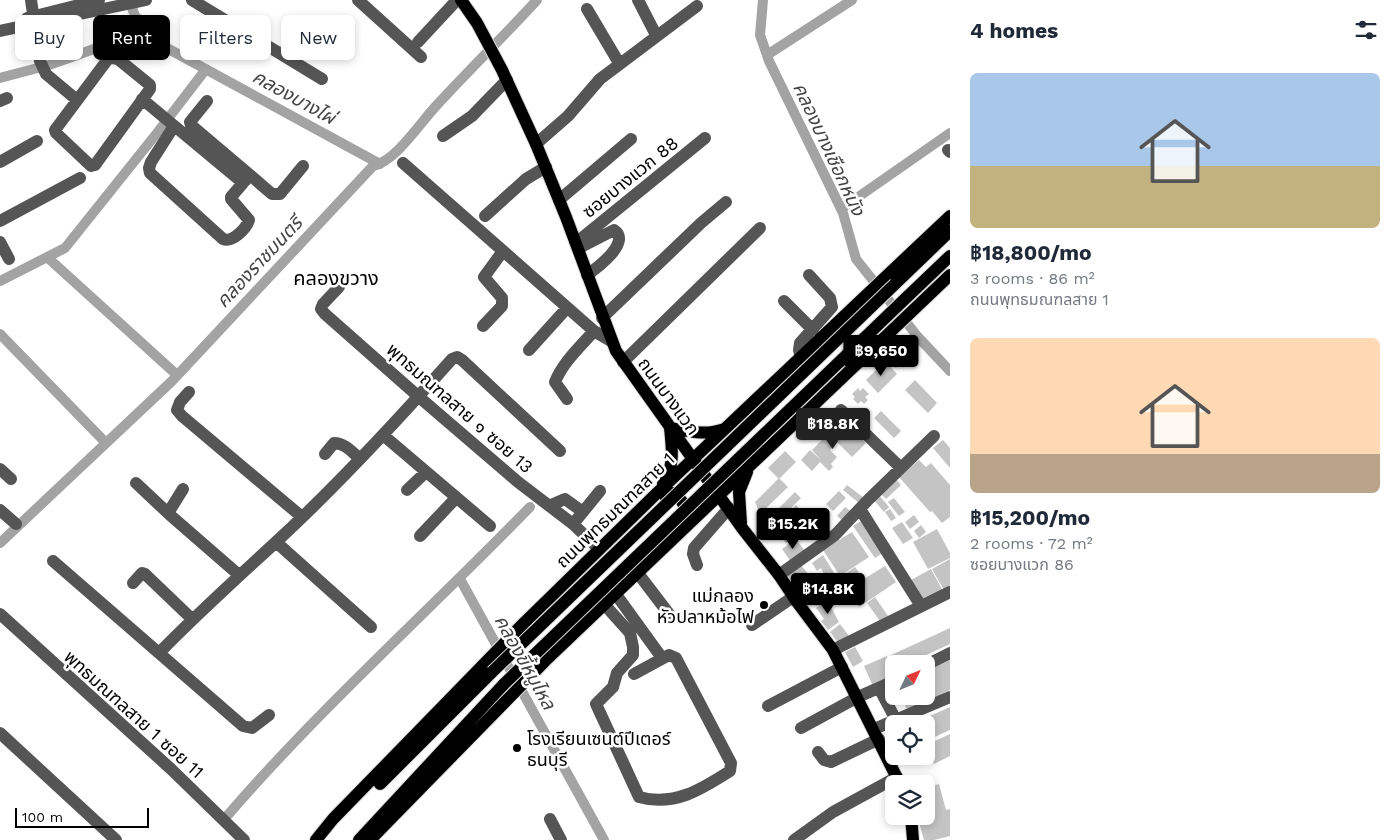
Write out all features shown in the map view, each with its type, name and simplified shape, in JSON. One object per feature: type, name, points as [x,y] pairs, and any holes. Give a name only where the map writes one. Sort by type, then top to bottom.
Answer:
[{"type":"main road","name":"ถนนบางแวก","points":[[461,0],[477,23],[505,75],[536,144],[559,200],[611,341],[623,362],[670,428],[833,650],[896,775]]},
{"type":"main road","name":"ถนนพุทธมณฑลสาย 1","points":[[316,840],[333,819],[477,669],[656,494],[950,216]]},
{"type":"main road","name":"ถนนพุทธมณฑลสาย 1","points":[[323,840],[492,672],[950,231]]},
{"type":"main road","points":[[359,840],[504,684],[950,256]]},
{"type":"main road","points":[[370,840],[545,661],[950,275]]},
{"type":"main road","points":[[762,395],[735,432],[734,447],[739,453],[757,450],[804,414]]},
{"type":"main road","points":[[656,494],[668,476],[671,464],[670,428],[702,433],[726,429]]},
{"type":"main road","points":[[742,528],[739,492],[749,466]]},
{"type":"main road","points":[[634,516],[673,493],[681,499],[684,517],[660,551]]},
{"type":"main road","points":[[912,825],[913,840]]},
{"type":"street","points":[[31,0],[34,15]]},
{"type":"street","points":[[51,15],[99,0]]},
{"type":"street","points":[[192,0],[322,79]]},
{"type":"street","points":[[358,0],[421,57]]},
{"type":"street","points":[[418,42],[457,0]]},
{"type":"street","points":[[638,0],[656,35]]},
{"type":"street","points":[[65,15],[142,1]]},
{"type":"street","points":[[536,144],[563,121],[600,79],[697,6]]},
{"type":"street","points":[[587,9],[619,63]]},
{"type":"street","points":[[0,23],[15,22]]},
{"type":"street","points":[[0,31],[15,26]]},
{"type":"street","points":[[108,59],[118,59],[149,82],[150,90],[142,99],[95,165],[91,166],[56,133],[56,130],[77,100],[108,59]]},
{"type":"street","points":[[40,60],[46,74],[77,100]]},
{"type":"street","points":[[443,136],[472,116],[505,75]]},
{"type":"street","points":[[142,99],[170,123],[247,179],[272,194],[280,194],[303,166]]},
{"type":"street","points":[[207,101],[190,122],[191,125],[247,179]]},
{"type":"street","points":[[170,123],[151,162],[150,173],[226,241],[236,235],[249,220],[231,200],[231,197],[247,179]]},
{"type":"street","name":"ซอยบางแวก 88","points":[[576,245],[582,238],[705,138]]},
{"type":"street","points":[[559,200],[631,139]]},
{"type":"street","points":[[0,162],[37,141]]},
{"type":"street","points":[[403,163],[567,308],[594,331],[611,341]]},
{"type":"street","points":[[485,216],[526,179],[546,167]]},
{"type":"street","points":[[0,221],[80,178]]},
{"type":"street","points":[[602,318],[700,223],[726,202]]},
{"type":"street","points":[[623,362],[760,228]]},
{"type":"street","points":[[576,245],[614,230],[621,238],[614,251],[586,275]]},
{"type":"street","points":[[0,242],[9,259]]},
{"type":"street","points":[[484,326],[502,306],[502,298],[484,278],[503,251]]},
{"type":"street","points":[[801,358],[800,344],[828,313],[832,303],[809,275]]},
{"type":"street","name":"พุทธมณฑลสาย ๑ ซอย 13","points":[[338,287],[321,309],[418,397],[518,482],[551,505],[599,549]]},
{"type":"street","points":[[784,301],[813,330]]},
{"type":"street","points":[[529,350],[567,308]]},
{"type":"street","points":[[568,399],[555,382],[562,367],[594,331]]},
{"type":"street","points":[[160,652],[192,619],[276,542],[360,459],[452,359],[457,357],[462,360],[560,451]]},
{"type":"street","points":[[189,392],[180,402],[177,410],[182,416],[302,517]]},
{"type":"street","points":[[841,410],[901,468]]},
{"type":"street","points":[[383,435],[425,473],[490,526]]},
{"type":"street","points":[[779,574],[834,535],[934,436]]},
{"type":"street","points":[[325,454],[334,443],[338,443],[346,446],[360,459]]},
{"type":"street","points":[[0,469],[11,479]]},
{"type":"street","points":[[407,490],[425,473]]},
{"type":"street","points":[[136,483],[239,574]]},
{"type":"street","points":[[170,515],[170,510],[184,489]]},
{"type":"street","points":[[573,524],[600,491]]},
{"type":"street","points":[[420,536],[456,498]]},
{"type":"street","points":[[551,505],[565,499],[583,512]]},
{"type":"street","points":[[697,565],[692,554],[694,548],[729,508]]},
{"type":"street","points":[[860,509],[921,606]]},
{"type":"street","points":[[0,510],[16,524]]},
{"type":"street","points":[[276,542],[371,627]]},
{"type":"street","points":[[53,561],[243,726],[252,728],[269,715]]},
{"type":"street","points":[[637,572],[669,614]]},
{"type":"street","points":[[133,583],[142,573],[145,574],[192,619]]},
{"type":"street","points":[[833,650],[950,592]]},
{"type":"street","points":[[615,593],[662,658]]},
{"type":"street","points":[[752,625],[793,597]]},
{"type":"street","points":[[604,604],[630,632],[634,647],[632,655],[617,673],[613,687],[597,702],[597,708],[639,797],[660,800],[678,799],[712,783],[730,771],[732,767],[676,658],[669,654],[634,674]]},
{"type":"street","name":"พุทธมณฑลสาย 1 ซอย 11","points":[[0,614],[171,769],[244,840]]},
{"type":"street","points":[[935,660],[950,653]]},
{"type":"street","points":[[768,706],[842,666]]},
{"type":"street","points":[[801,728],[858,697],[885,686]]},
{"type":"street","points":[[880,688],[894,715]]},
{"type":"street","points":[[908,715],[950,697]]},
{"type":"street","points":[[818,752],[824,760],[831,762],[885,728]]},
{"type":"street","points":[[0,733],[116,840]]},
{"type":"street","points":[[794,840],[834,812],[885,786]]},
{"type":"street","points":[[550,820],[561,840]]},
{"type":"building","points":[[903,349],[909,356],[896,368],[889,362]]},
{"type":"building","points":[[885,361],[897,374],[878,393],[866,380]]},
{"type":"building","points":[[915,380],[937,403],[928,413],[905,390]]},
{"type":"building","points":[[858,388],[860,391],[863,388],[869,394],[865,397],[868,400],[864,404],[861,401],[858,404],[853,399],[855,397],[852,394]]},
{"type":"building","points":[[881,411],[901,431],[894,438],[874,418]]},
{"type":"building","points":[[851,429],[866,443],[852,457],[837,442],[830,450],[837,457],[831,464],[833,467],[829,471],[820,462],[812,471],[801,460],[810,450],[821,460],[812,450],[831,431],[841,440]]},
{"type":"building","points":[[943,440],[950,448],[950,468],[933,448]]},
{"type":"building","points":[[785,451],[796,462],[779,479],[768,468]]},
{"type":"building","points":[[919,460],[926,467],[931,463],[950,485],[950,517],[942,523],[899,477]]},
{"type":"building","points":[[779,478],[788,487],[760,514],[755,502]]},
{"type":"building","points":[[895,478],[901,485],[886,499],[880,493]]},
{"type":"building","points":[[847,485],[864,498],[859,503],[843,490]]},
{"type":"building","points":[[839,491],[846,498],[833,511],[826,504]]},
{"type":"building","points":[[795,492],[801,498],[781,518],[775,512]]},
{"type":"building","points":[[879,495],[889,507],[884,512],[873,499]]},
{"type":"building","points":[[894,498],[905,512],[899,516],[888,502]]},
{"type":"building","points":[[796,505],[806,515],[792,529],[782,518]]},
{"type":"building","points":[[845,507],[852,512],[843,521],[837,516]]},
{"type":"building","points":[[890,509],[896,518],[891,521],[885,512]]},
{"type":"building","points":[[808,515],[827,534],[819,542],[800,523]]},
{"type":"building","points":[[914,515],[919,522],[910,529],[905,522]]},
{"type":"building","points":[[782,519],[796,535],[786,543],[772,528]]},
{"type":"building","points":[[861,521],[883,553],[875,558],[853,526]]},
{"type":"building","points":[[902,522],[913,538],[903,544],[892,528]]},
{"type":"building","points":[[921,525],[926,532],[919,538],[914,531]]},
{"type":"building","points":[[937,529],[950,553],[950,558],[928,569],[913,542]]},
{"type":"building","points":[[852,532],[869,557],[840,576],[823,550]]},
{"type":"building","points":[[796,539],[805,551],[791,562],[782,549]]},
{"type":"building","points":[[823,555],[836,576],[827,582],[821,568],[817,571],[812,563]]},
{"type":"building","points":[[950,559],[950,589],[945,592],[932,569]]},
{"type":"building","points":[[801,565],[809,575],[795,585],[787,575]]},
{"type":"building","points":[[885,566],[896,582],[859,607],[839,578],[855,567],[864,579]]},
{"type":"building","points":[[931,569],[943,591],[923,602],[911,580]]},
{"type":"building","points":[[819,587],[827,599],[816,606],[808,594]]},
{"type":"building","points":[[875,597],[888,616],[880,621],[867,603]]},
{"type":"building","points":[[827,600],[839,622],[828,630],[821,621],[824,619],[816,608]]},
{"type":"building","points":[[840,624],[849,636],[838,643],[830,632]]},
{"type":"building","points":[[950,628],[950,644],[926,655],[891,655]]},
{"type":"building","points":[[855,647],[863,661],[853,667],[845,652]]},
{"type":"building","points":[[885,657],[885,679],[872,684],[864,666]]},
{"type":"building","points":[[950,660],[950,690],[935,697],[935,667]]},
{"type":"building","points":[[905,705],[918,705],[907,710]]},
{"type":"building","points":[[950,707],[950,730],[935,737],[935,715],[932,715]]},
{"type":"building","points":[[950,734],[950,756],[935,764],[935,741]]},
{"type":"building","points":[[939,784],[946,810],[950,809],[950,836],[934,840],[924,840],[920,825],[935,825],[935,785]]},
{"type":"waterway","name":"คลองบางไผ่","points":[[129,0],[135,16],[165,47],[380,164]]},
{"type":"waterway","name":"คลองราชมนตรี","points":[[0,543],[172,381],[373,166],[382,163],[399,149],[436,106],[537,0]]},
{"type":"waterway","name":"คลองบางเชือกหนัง","points":[[763,0],[760,35],[769,61],[843,213],[856,259],[918,337],[950,371]]},
{"type":"waterway","points":[[767,55],[852,0]]},
{"type":"waterway","points":[[0,78],[49,65],[93,49]]},
{"type":"waterway","points":[[0,281],[65,248],[206,69]]},
{"type":"waterway","points":[[841,209],[950,133]]},
{"type":"waterway","points":[[47,257],[177,375]]},
{"type":"waterway","points":[[0,334],[106,443]]},
{"type":"waterway","points":[[227,816],[338,697],[530,507]]},
{"type":"waterway","name":"คลองขี้หมูไหล","points":[[460,579],[604,840]]},
{"type":"place","name":"แม่กลอง หัวปลาหม้อไฟ","points":[[764,605]]},
{"type":"place","name":"โรงเรียนเซนต์ปีเตอร์ ธนบุรี","points":[[517,748]]},
{"type":"district","name":"คลองขวาง","points":[[336,278]]}]
